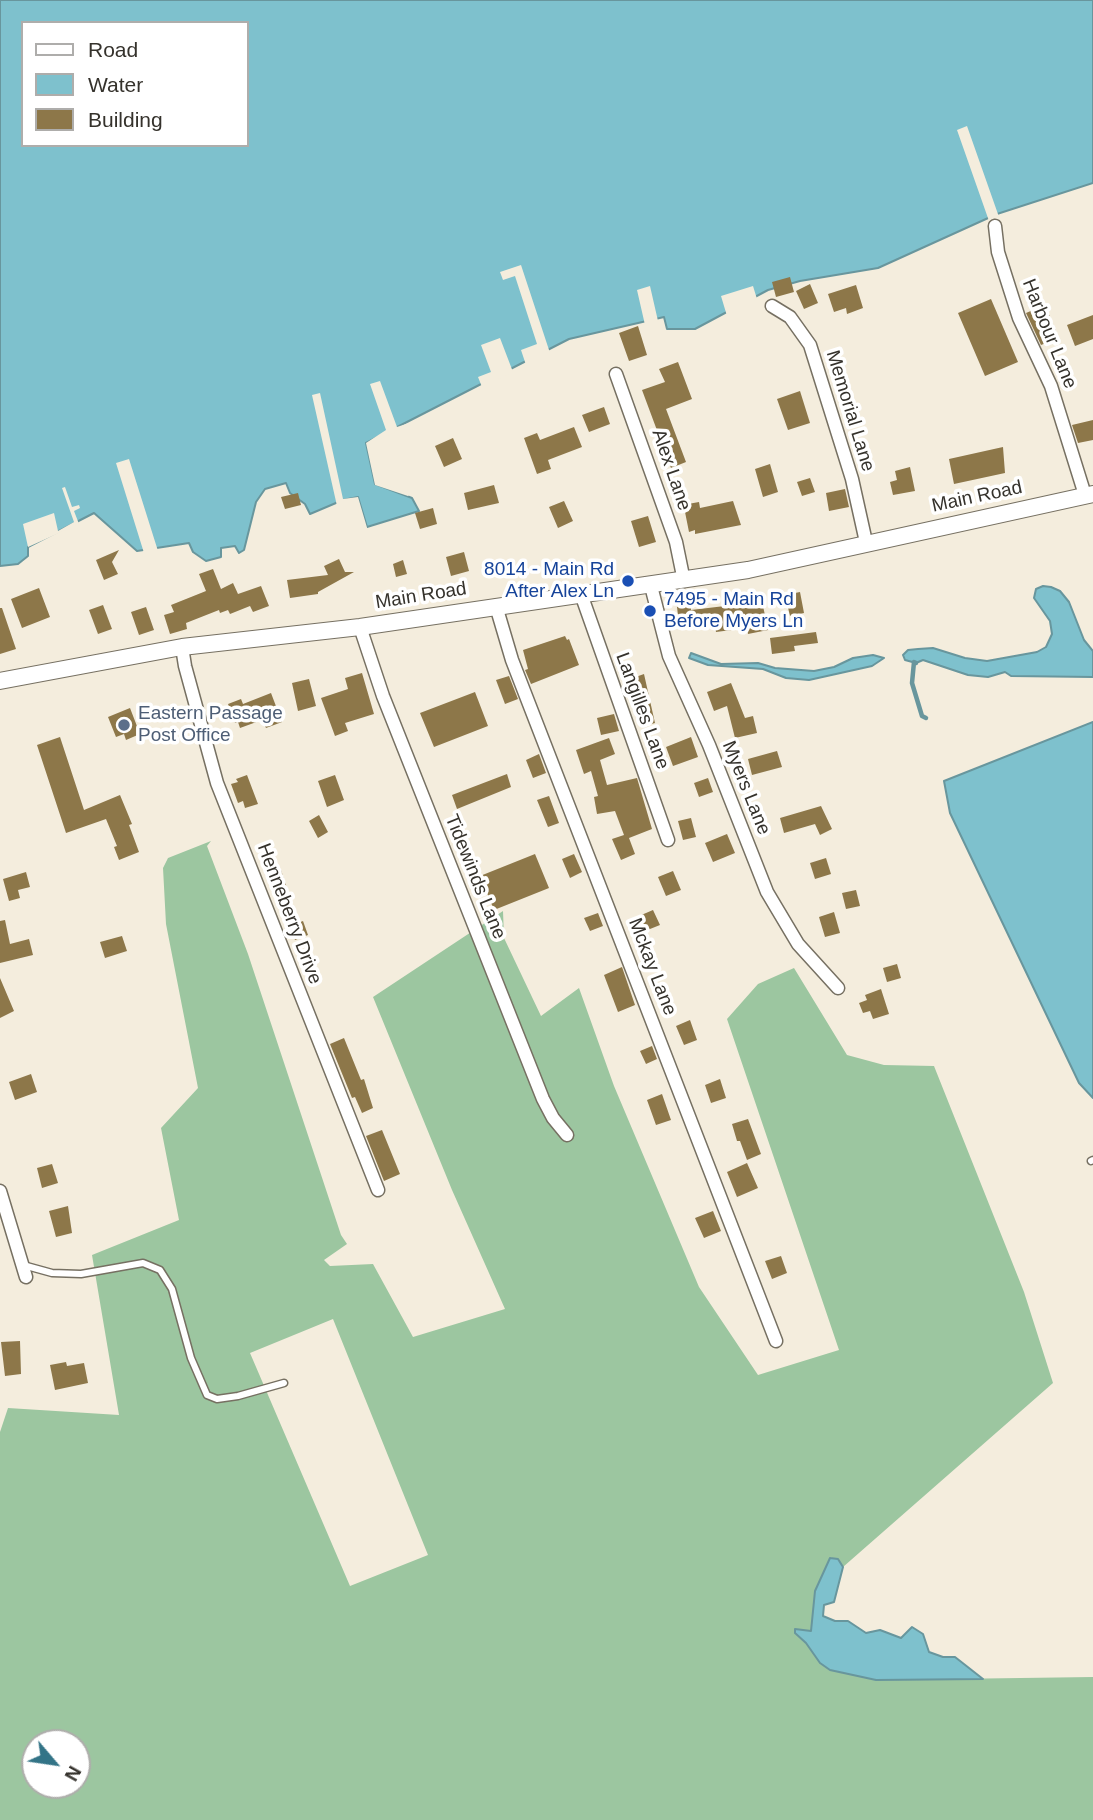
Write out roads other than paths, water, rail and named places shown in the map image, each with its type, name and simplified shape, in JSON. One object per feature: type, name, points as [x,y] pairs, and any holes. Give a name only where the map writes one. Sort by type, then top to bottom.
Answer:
[{"type":"main road","name":"Main Road","points":[[0,681],[182,647],[360,627],[684,581],[748,570],[1089,495]]},
{"type":"street","name":"Harbour Lane","points":[[995,226],[998,252],[1019,318],[1051,386],[1089,495]]},
{"type":"street","name":"Memorial Lane","points":[[772,306],[790,317],[810,345],[852,479],[866,542]]},
{"type":"street","name":"Alex Lane","points":[[616,374],[676,542],[684,581]]},
{"type":"street","name":"Myers Lane","points":[[651,586],[669,656],[709,745],[767,892],[797,944],[838,988]]},
{"type":"street","name":"Langilles Lane","points":[[581,594],[668,840]]},
{"type":"street","name":"Mckay Lane","points":[[496,606],[512,660],[776,1341]]},
{"type":"street","name":"Tidewinds Lane","points":[[360,627],[383,696],[543,1099],[567,1135]]},
{"type":"street","name":"Henneberry Drive","points":[[182,647],[217,783],[378,1190]]},
{"type":"street","points":[[0,1191],[24,1271]]},
{"type":"lane","points":[[24,1271],[80,1274],[143,1262],[160,1270],[172,1289],[191,1358],[207,1395],[217,1399],[238,1396],[284,1383]]},
{"type":"water","points":[[0,0],[1093,0],[1093,183],[997,214],[878,268],[800,281],[768,290],[695,329],[667,329],[664,317],[569,339],[366,443],[375,484],[412,498],[419,511],[367,527],[358,497],[343,500],[310,514],[305,504],[290,493],[286,483],[265,489],[256,502],[244,550],[239,553],[235,546],[221,548],[221,557],[206,561],[193,552],[189,543],[137,551],[94,513],[28,547],[28,556],[18,564],[0,566]]},
{"type":"water","points":[[1043,586],[1060,591],[1069,602],[1084,640],[1093,651],[1093,677],[1011,676],[1005,672],[988,677],[968,675],[923,660],[916,663],[905,660],[903,655],[908,650],[933,648],[965,658],[987,661],[1037,652],[1046,647],[1052,634],[1050,621],[1034,598],[1036,589]]},
{"type":"water","points":[[691,653],[721,664],[758,663],[775,668],[814,671],[834,667],[853,658],[873,655],[884,658],[872,666],[809,680],[786,678],[763,669],[708,665],[689,658]]},
{"type":"water","points":[[1093,722],[1093,1098],[1079,1083],[950,813],[944,781]]},
{"type":"water","points":[[830,1558],[838,1559],[843,1567],[834,1602],[824,1605],[823,1616],[835,1621],[848,1621],[866,1633],[880,1630],[901,1638],[912,1627],[923,1634],[929,1652],[943,1657],[955,1657],[983,1679],[876,1680],[830,1670],[820,1663],[795,1633],[795,1629],[811,1631],[815,1591]]},
{"type":"waterway","points":[[916,663],[914,662],[912,683],[922,716],[926,718]]},
{"type":"place","name":"8014 - Main Rd After Alex Ln","points":[[628,581]]},
{"type":"place","name":"7495 - Main Rd Before Myers Ln","points":[[650,611]]},
{"type":"place","name":"Eastern Passage Post Office","points":[[124,725]]}]
